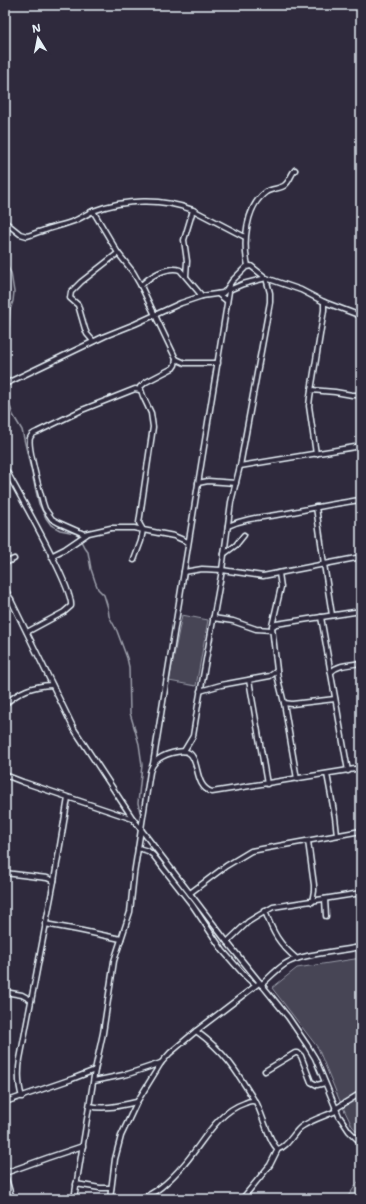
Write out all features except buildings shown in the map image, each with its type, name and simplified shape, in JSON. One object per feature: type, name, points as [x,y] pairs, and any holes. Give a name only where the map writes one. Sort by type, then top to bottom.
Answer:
[{"type":"street","points":[[248,266],[245,236],[251,211],[262,196],[272,189],[284,187],[295,170]]},
{"type":"street","points":[[5,222],[20,234],[26,236],[74,220],[93,211],[123,203],[153,202],[171,204],[193,210],[245,236]]},
{"type":"street","points":[[186,276],[187,261],[184,240],[193,210]]},
{"type":"street","points":[[93,211],[118,253],[142,286],[176,359],[173,368],[146,382],[140,390]]},
{"type":"street","points":[[93,342],[85,329],[78,305],[70,298],[70,294],[81,282],[118,253]]},
{"type":"street","points":[[248,266],[251,266],[266,278],[301,290],[324,302],[361,316]]},
{"type":"street","points":[[5,384],[93,342],[155,316],[181,303],[202,296],[218,294],[226,290],[240,272],[248,266]]},
{"type":"street","points":[[142,286],[149,278],[176,269],[180,270],[186,276],[202,296]]},
{"type":"street","points":[[229,290],[243,284],[266,278]]},
{"type":"street","points":[[184,751],[193,736],[222,570],[231,502],[240,466],[270,302],[270,293],[266,278]]},
{"type":"street","points":[[74,1199],[112,974],[130,912],[146,791],[153,764],[230,285]]},
{"type":"street","points":[[218,294],[227,300]]},
{"type":"street","points":[[316,454],[310,406],[324,302]]},
{"type":"street","points":[[176,359],[185,363],[218,363]]},
{"type":"street","points":[[140,390],[135,389],[82,410],[36,432],[30,437],[32,458],[43,503],[47,513],[52,518],[82,533],[111,528],[134,528],[174,536],[188,542]]},
{"type":"street","points":[[134,560],[141,541],[143,530],[140,527],[139,521],[153,427],[151,413],[140,390]]},
{"type":"street","points":[[311,390],[361,395]]},
{"type":"street","points":[[240,466],[361,446]]},
{"type":"street","points":[[5,468],[29,511],[67,588],[71,601],[71,606],[64,612],[27,632]]},
{"type":"street","points":[[198,483],[208,481],[236,483]]},
{"type":"street","points":[[228,526],[238,521],[248,519],[287,513],[338,502],[361,500]]},
{"type":"street","points":[[316,507],[332,615]]},
{"type":"street","points":[[51,556],[65,549],[88,533]]},
{"type":"street","points":[[224,554],[236,545],[244,535]]},
{"type":"street","points":[[184,572],[222,570],[260,576],[361,557]]},
{"type":"street","points":[[5,563],[14,559]]},
{"type":"street","points":[[280,573],[281,587],[272,629],[278,679],[284,703],[297,779]]},
{"type":"street","points":[[5,588],[74,729],[133,819],[258,984],[288,1018],[307,1045],[315,1058],[335,1110],[349,1131],[361,1143]]},
{"type":"street","points":[[5,603],[11,599]]},
{"type":"street","points":[[272,629],[276,624],[361,611]]},
{"type":"street","points":[[321,617],[348,771]]},
{"type":"street","points":[[213,618],[233,621],[256,629],[272,629]]},
{"type":"street","points":[[331,672],[341,666],[361,663]]},
{"type":"street","points":[[200,691],[221,685],[270,676],[277,671]]},
{"type":"street","points":[[270,676],[278,679]]},
{"type":"street","points":[[249,680],[267,784]]},
{"type":"street","points":[[5,704],[33,687],[52,685]]},
{"type":"street","points":[[284,703],[292,704],[335,699]]},
{"type":"street","points":[[153,764],[165,756],[184,751],[189,753],[192,757],[202,784],[206,790],[210,792],[361,768]]},
{"type":"street","points":[[327,774],[337,835]]},
{"type":"street","points":[[5,775],[18,781],[133,819]]},
{"type":"street","points":[[22,1096],[20,1090],[19,1070],[68,798]]},
{"type":"street","points":[[190,893],[246,853],[262,848],[308,842],[361,831]]},
{"type":"street","points":[[308,842],[314,885],[312,902]]},
{"type":"street","points":[[138,848],[148,851],[153,855],[193,906],[223,951],[245,976],[258,984]]},
{"type":"street","points":[[5,873],[47,878],[54,881]]},
{"type":"street","points":[[227,942],[248,922],[265,911],[277,906],[312,902],[361,893]]},
{"type":"street","points":[[324,899],[326,916]]},
{"type":"street","points":[[265,911],[275,935],[297,959]]},
{"type":"street","points":[[46,924],[121,939]]},
{"type":"street","points":[[110,1199],[118,1145],[124,1128],[137,1102],[161,1063],[170,1053],[196,1031],[285,964],[297,959],[361,947]]},
{"type":"street","points":[[285,964],[290,953]]},
{"type":"street","points":[[5,992],[22,995],[31,1000]]},
{"type":"street","points":[[196,1031],[215,1046],[239,1074],[259,1108],[271,1141],[278,1149]]},
{"type":"street","points":[[265,1070],[295,1053],[298,1053],[301,1056],[311,1082],[317,1085],[325,1083]]},
{"type":"street","points":[[94,1081],[128,1074],[161,1063]]},
{"type":"street","points":[[5,1102],[95,1070]]},
{"type":"street","points":[[242,1199],[270,1165],[278,1149],[285,1145],[300,1127],[335,1110],[361,1093]]},
{"type":"street","points":[[140,1199],[155,1192],[166,1184],[192,1155],[211,1128],[228,1111],[239,1105],[254,1100]]},
{"type":"street","points":[[90,1106],[106,1108],[137,1102]]},
{"type":"street","points":[[12,1199],[5,1174],[83,1146]]},
{"type":"street","points":[[76,1184],[100,1188],[112,1188]]},
{"type":"shaded area","points":[[182,615],[208,620],[196,686],[169,681]]},
{"type":"shaded area","points":[[361,958],[361,1136],[352,1126],[318,1048],[272,988],[297,968]]},
{"type":"shaded area","points":[[361,1178],[361,1199],[346,1199]]},
{"type":"waterway","points":[[5,262],[11,273],[14,292],[10,310],[9,325],[5,339]]},
{"type":"waterway","points":[[5,342],[5,366]]},
{"type":"waterway","points":[[5,392],[13,415],[22,430],[39,504],[51,525],[60,530],[78,535],[88,552],[95,581],[98,589],[104,595],[109,616],[117,631],[127,658],[129,667],[130,713],[139,744],[142,765],[138,803],[140,812]]}]
